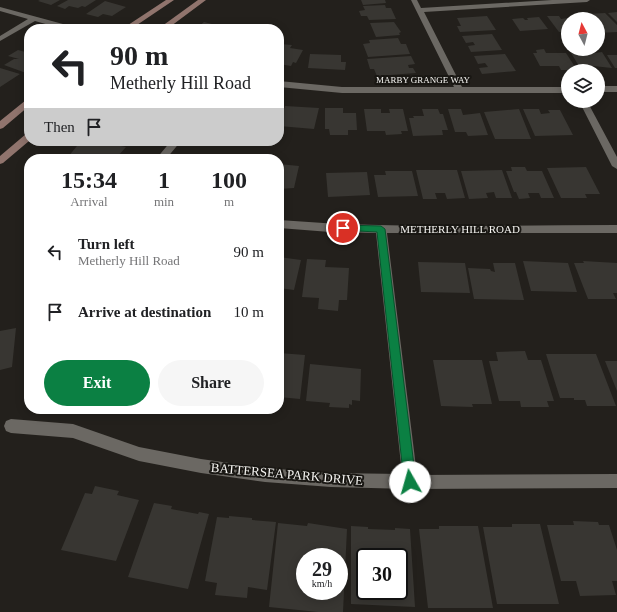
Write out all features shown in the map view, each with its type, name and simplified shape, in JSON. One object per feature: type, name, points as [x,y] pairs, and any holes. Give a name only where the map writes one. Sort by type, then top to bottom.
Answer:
[{"type":"main road","points":[[134,24],[171,0]]},
{"type":"main road","points":[[169,24],[203,0]]},
{"type":"main road","points":[[0,126],[24,106]]},
{"type":"main road","points":[[0,161],[24,140]]},
{"type":"street","points":[[414,0],[459,90]]},
{"type":"street","points":[[419,10],[587,0]]},
{"type":"street","points":[[0,9],[52,24]]},
{"type":"street","points":[[25,24],[33,19]]},
{"type":"street","points":[[0,39],[24,24]]},
{"type":"street","name":"MARBY GRANGE WAY","points":[[284,84],[342,90],[561,90]]},
{"type":"street","points":[[605,89],[617,89]]},
{"type":"street","points":[[587,108],[617,166]]},
{"type":"street","points":[[165,154],[172,146]]},
{"type":"street","name":"METHERLY HILL ROAD","points":[[284,224],[330,228],[381,229],[617,229]]},
{"type":"street","points":[[381,229],[410,482]]},
{"type":"street","name":"BATTERSEA PARK DRIVE","points":[[11,426],[73,431],[139,454],[201,466],[265,475],[331,480],[410,482],[617,481]]},
{"type":"building","points":[[60,0],[51,5],[38,1]]},
{"type":"building","points":[[68,0],[96,0],[85,7],[82,6],[78,8],[69,6],[65,9],[57,6]]},
{"type":"building","points":[[361,0],[385,0],[386,3],[363,5]]},
{"type":"building","points":[[105,1],[126,7],[112,16],[103,14],[98,17],[86,14]]},
{"type":"building","points":[[385,5],[386,8],[391,8],[396,19],[369,20],[367,16],[361,16],[359,11],[365,10],[363,6]]},
{"type":"building","points":[[617,12],[617,22],[608,13]]},
{"type":"building","points":[[605,13],[617,25],[617,32],[605,33]]},
{"type":"building","points":[[487,16],[496,30],[460,32],[457,26],[461,26],[457,18]]},
{"type":"building","points":[[547,16],[559,16],[561,19],[561,32],[559,32]]},
{"type":"building","points":[[539,17],[548,29],[520,31],[512,19],[523,18],[528,20],[527,18]]},
{"type":"building","points":[[204,22],[212,24],[202,24]]},
{"type":"building","points":[[394,22],[401,32],[399,33],[400,35],[376,37],[370,23]]},
{"type":"building","points":[[492,34],[502,50],[471,52],[468,46],[475,45],[473,42],[466,43],[462,36]]},
{"type":"building","points":[[398,38],[401,44],[406,44],[410,54],[368,57],[363,44],[370,43],[369,40]]},
{"type":"building","points":[[284,44],[292,45],[290,48],[303,50],[296,63],[293,62],[291,66],[284,65]]},
{"type":"building","points":[[544,49],[546,53],[561,53],[561,56],[568,56],[573,64],[561,64],[561,70],[559,66],[540,66],[533,53],[537,53],[536,50]]},
{"type":"building","points":[[18,50],[24,52],[24,72],[4,65],[14,59],[19,59],[8,56]]},
{"type":"building","points":[[310,54],[341,55],[341,62],[346,62],[345,70],[308,68]]},
{"type":"building","points":[[505,54],[516,71],[482,74],[479,68],[488,67],[485,63],[478,64],[474,56]]},
{"type":"building","points":[[607,55],[617,55],[617,68],[615,68]]},
{"type":"building","points":[[411,56],[415,64],[408,65],[409,68],[413,68],[416,73],[377,76],[374,69],[370,69],[367,59]]},
{"type":"building","points":[[573,56],[604,56],[612,68],[605,67],[605,64],[578,64]]},
{"type":"building","points":[[0,68],[20,74],[0,87]]},
{"type":"building","points":[[285,106],[319,108],[314,129],[284,126]]},
{"type":"building","points":[[325,108],[343,108],[343,113],[356,113],[357,130],[348,130],[348,135],[330,135],[329,129],[325,129]]},
{"type":"building","points":[[364,109],[381,109],[381,113],[390,113],[389,109],[403,109],[408,131],[401,131],[402,134],[386,135],[385,131],[367,131]]},
{"type":"building","points":[[422,109],[438,109],[440,114],[443,114],[448,130],[442,130],[443,135],[413,136],[409,118],[414,118],[413,116],[424,116]]},
{"type":"building","points":[[448,109],[461,109],[463,115],[480,113],[488,135],[468,136],[466,132],[455,132]]},
{"type":"building","points":[[519,109],[531,139],[495,139],[484,112]]},
{"type":"building","points":[[523,109],[539,109],[541,114],[550,113],[548,110],[560,110],[573,135],[535,136]]},
{"type":"building","points":[[77,146],[126,147],[120,154],[70,154]]},
{"type":"building","points":[[284,164],[299,166],[294,188],[284,189]]},
{"type":"building","points":[[511,167],[525,167],[527,171],[542,171],[554,198],[541,198],[539,193],[528,193],[530,198],[519,199],[516,192],[514,192],[506,171],[512,171]]},
{"type":"building","points":[[586,167],[600,194],[585,194],[587,198],[561,198],[547,168]]},
{"type":"building","points":[[416,170],[457,170],[465,198],[447,199],[445,193],[435,193],[437,199],[423,199]]},
{"type":"building","points":[[502,170],[512,198],[496,198],[494,192],[486,193],[488,198],[469,199],[461,171]]},
{"type":"building","points":[[385,171],[412,171],[418,196],[378,197],[374,175],[386,175]]},
{"type":"building","points":[[367,172],[370,195],[328,197],[326,173]]},
{"type":"building","points":[[284,258],[301,260],[294,290],[284,289]]},
{"type":"building","points":[[307,259],[326,260],[325,267],[349,268],[347,300],[339,300],[338,311],[318,309],[319,298],[302,297]]},
{"type":"building","points":[[523,261],[568,263],[577,292],[531,291]]},
{"type":"building","points":[[583,261],[617,263],[617,293],[613,293],[616,299],[588,299],[574,263],[584,263]]},
{"type":"building","points":[[418,262],[465,263],[470,293],[421,292]]},
{"type":"building","points":[[493,263],[515,263],[524,300],[474,299],[468,268],[490,269],[491,271],[495,272]]},
{"type":"building","points":[[16,328],[12,367],[0,370],[0,331]]},
{"type":"building","points":[[525,351],[528,360],[541,360],[554,401],[547,401],[549,407],[521,407],[520,401],[499,401],[489,361],[498,361],[496,352]]},
{"type":"building","points":[[284,353],[305,355],[300,399],[284,397]]},
{"type":"building","points":[[546,354],[596,354],[616,406],[587,406],[585,400],[560,398]]},
{"type":"building","points":[[433,360],[482,360],[492,404],[472,404],[473,407],[441,406]]},
{"type":"building","points":[[605,361],[617,361],[617,391]]},
{"type":"building","points":[[310,364],[361,369],[360,401],[352,400],[352,405],[349,404],[349,408],[329,407],[330,403],[306,401]]},
{"type":"building","points":[[95,486],[119,491],[117,495],[139,500],[116,561],[61,550],[85,493],[92,494]]},
{"type":"building","points":[[154,503],[172,506],[171,509],[198,514],[199,512],[209,514],[188,589],[128,577]]},
{"type":"building","points":[[229,516],[276,522],[267,590],[248,587],[247,598],[215,595],[217,583],[205,581],[217,517],[229,518]]},
{"type":"building","points":[[573,521],[598,522],[599,525],[609,525],[617,550],[617,581],[612,581],[616,595],[580,596],[576,581],[561,581],[547,525],[574,525]]},
{"type":"building","points":[[278,523],[307,526],[308,523],[347,529],[346,548],[296,548],[296,600],[344,600],[343,612],[318,612],[269,607]]},
{"type":"building","points":[[512,524],[540,524],[559,604],[497,604],[483,527],[512,527]]},
{"type":"building","points":[[351,526],[368,527],[368,529],[410,529],[415,607],[351,604]]},
{"type":"building","points":[[439,526],[478,526],[493,608],[428,608],[419,529],[439,529]]},
{"type":"route","points":[[343,228],[381,229],[410,482]]}]
